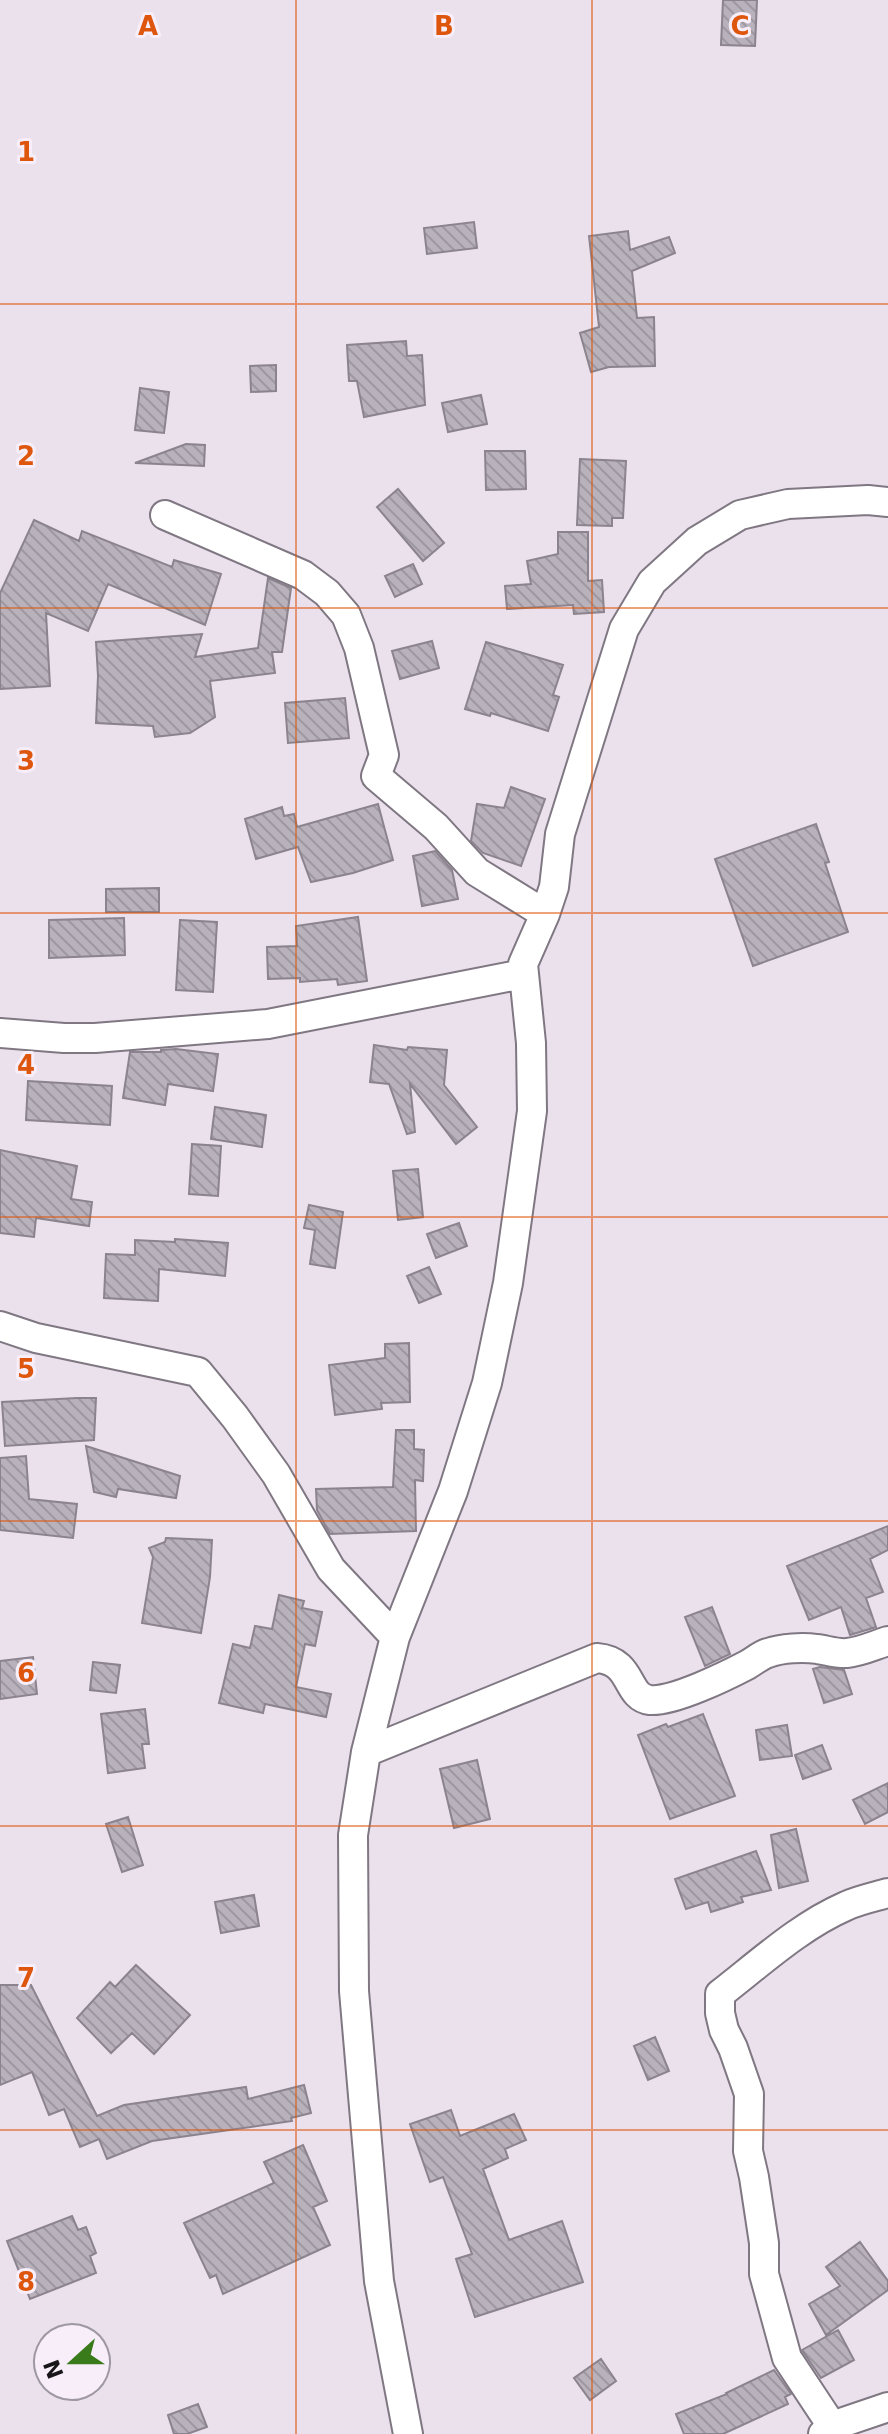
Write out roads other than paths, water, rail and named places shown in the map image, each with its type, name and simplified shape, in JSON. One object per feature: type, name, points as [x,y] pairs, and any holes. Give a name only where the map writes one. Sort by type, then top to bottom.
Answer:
[{"type":"street","points":[[408,2434],[379,2281],[354,1991],[353,1835],[366,1752],[395,1637],[453,1491],[487,1383],[508,1283],[532,1111],[531,1043],[523,964],[554,887],[560,834],[624,629],[652,582],[697,541],[740,515],[788,504],[888,502]]},
{"type":"street","points":[[165,515],[303,575],[327,593],[346,615],[359,648],[384,755],[376,776],[436,827],[477,872],[545,914]]},
{"type":"street","points":[[0,1033],[95,1038],[268,1024],[523,974]]},
{"type":"street","points":[[0,1326],[36,1338],[198,1372],[276,1474],[331,1569],[395,1637]]},
{"type":"street","points":[[366,1752],[597,1658],[609,1659],[630,1679],[633,1690],[645,1699],[655,1700],[672,1698],[746,1666],[767,1653],[812,1648],[847,1653],[888,1641]]},
{"type":"street","points":[[888,1893],[850,1904],[818,1921],[720,1994],[724,2030],[749,2094],[748,2151],[764,2243],[764,2274],[787,2358],[827,2430],[888,2407]]}]
